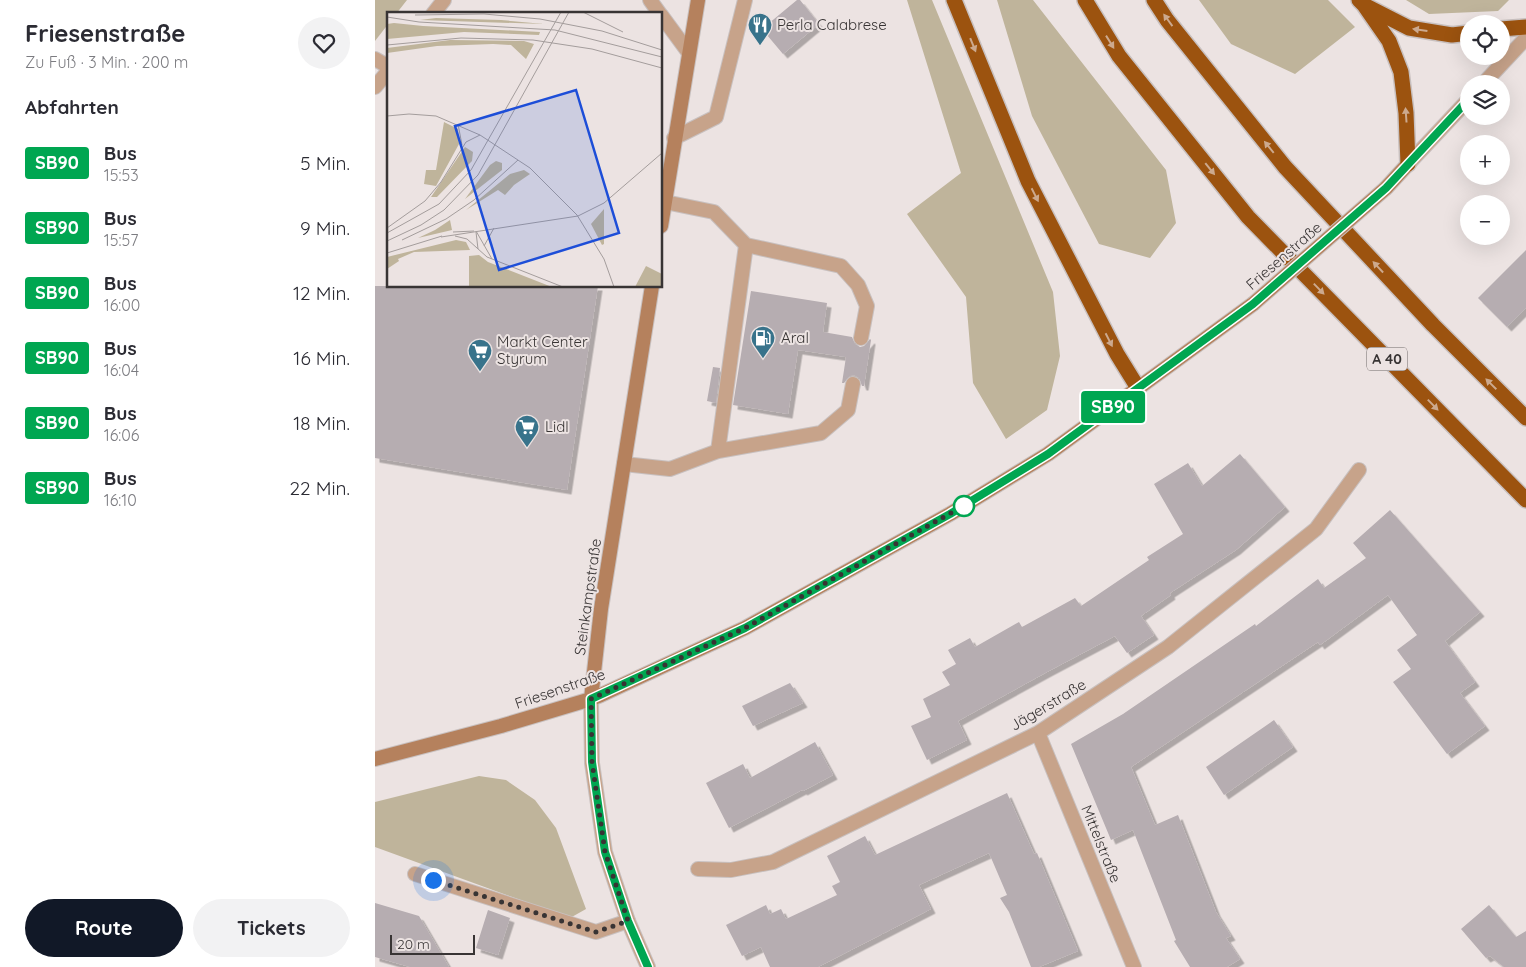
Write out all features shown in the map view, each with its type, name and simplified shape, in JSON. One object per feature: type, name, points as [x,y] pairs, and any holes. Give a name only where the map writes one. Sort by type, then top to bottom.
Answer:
[{"type":"highway","points":[[955,0],[1028,181],[1117,354],[1138,388]]},
{"type":"highway","name":"A 40","points":[[1085,0],[1119,56],[1248,217],[1526,500]]},
{"type":"highway","points":[[1154,0],[1167,20],[1285,167],[1433,325],[1526,418]]},
{"type":"highway","points":[[1361,2],[1409,28],[1452,35],[1460,34]]},
{"type":"highway","points":[[1361,2],[1389,41],[1401,72],[1406,114],[1408,164]]},
{"type":"highway","points":[[1510,28],[1526,27]]},
{"type":"main road","points":[[663,214],[698,0]]},
{"type":"main road","name":"Friesenstraße","points":[[375,759],[501,726],[591,699],[745,628],[950,514],[1048,454],[1253,304],[1386,188],[1408,164]]},
{"type":"main road","name":"Steinkampstraße","points":[[591,699],[601,609],[652,288]]},
{"type":"street","points":[[435,12],[444,0]]},
{"type":"street","points":[[650,0],[659,12]]},
{"type":"street","points":[[674,138],[716,117],[745,0]]},
{"type":"street","points":[[663,17],[689,53]]},
{"type":"street","points":[[1491,75],[1526,38]]},
{"type":"street","points":[[375,59],[387,67]]},
{"type":"street","points":[[375,87],[387,71]]},
{"type":"street","name":"Friesenstraße","points":[[1408,164],[1460,109]]},
{"type":"street","points":[[665,202],[714,212],[746,245],[841,266],[858,285],[867,306],[861,338]]},
{"type":"street","points":[[718,451],[746,245]]},
{"type":"street","points":[[624,464],[670,469],[718,451],[821,434],[848,410],[853,384]]},
{"type":"street","name":"Jägerstraße","points":[[698,870],[731,870],[773,862],[1038,733],[1168,647],[1316,528],[1359,470]]},
{"type":"street","name":"Steinkampstraße","points":[[591,699],[592,762],[605,852],[628,921],[649,967]]},
{"type":"street","name":"Mittelstraße","points":[[1038,733],[1133,967]]},
{"type":"street","points":[[415,874],[596,932],[628,921]]},
{"type":"shaded area","points":[[375,0],[407,0],[398,12],[387,12],[387,26],[375,41]]},
{"type":"shaded area","points":[[907,0],[932,0],[1053,292],[1060,356],[1047,410],[1006,439],[973,383],[966,297],[907,214],[961,173]]},
{"type":"shaded area","points":[[997,0],[1033,0],[1166,170],[1176,223],[1150,258],[1099,244],[1032,116]]},
{"type":"shaded area","points":[[1199,0],[1328,0],[1355,27],[1295,74],[1231,44]]},
{"type":"shaded area","points":[[1406,0],[1509,0],[1498,11],[1429,14]]},
{"type":"shaded area","points":[[479,776],[506,780],[535,800],[556,828],[586,909],[570,918],[375,847],[375,802]]},
{"type":"building","points":[[797,0],[800,0],[819,24],[783,54],[762,29]]},
{"type":"building","points":[[1526,250],[1526,308],[1507,327],[1478,298]]},
{"type":"building","name":"Markt Center Styrum","points":[[375,286],[387,286],[387,288],[598,288],[567,490],[375,458]]},
{"type":"building","points":[[751,291],[827,303],[823,332],[852,337],[855,344],[860,347],[864,346],[870,339],[864,386],[862,386],[859,378],[854,375],[842,383],[846,357],[798,350],[788,414],[733,405]]},
{"type":"building","points":[[713,367],[720,368],[716,403],[707,401]]},
{"type":"building","points":[[1240,454],[1285,507],[1236,550],[1170,593],[1171,595],[1141,616],[1154,635],[1127,653],[1115,636],[958,721],[967,740],[927,760],[911,726],[931,717],[923,699],[950,685],[942,672],[956,664],[948,650],[970,638],[975,647],[1019,622],[1022,627],[1075,598],[1081,606],[1149,560],[1147,557],[1183,534],[1154,484],[1188,463],[1202,486]]},
{"type":"building","points":[[1390,510],[1480,612],[1445,641],[1475,682],[1460,693],[1485,726],[1447,754],[1393,682],[1411,669],[1397,650],[1417,635],[1388,595],[1320,645],[1318,642],[1131,767],[1155,825],[1178,815],[1216,912],[1231,936],[1226,938],[1240,959],[1227,967],[1190,967],[1174,941],[1176,940],[1133,830],[1111,840],[1071,744],[1123,714],[1255,624],[1256,626],[1318,579],[1324,588],[1366,558],[1353,543]]},
{"type":"building","points":[[790,683],[803,703],[753,726],[742,706]]},
{"type":"building","points":[[1274,720],[1293,747],[1224,795],[1206,767]]},
{"type":"building","points":[[815,742],[833,775],[729,828],[706,783],[743,764],[750,778]]},
{"type":"building","points":[[1007,793],[1034,854],[1037,853],[1078,951],[1039,967],[1031,967],[1009,912],[1000,898],[1007,895],[989,853],[919,885],[931,909],[818,967],[770,967],[761,947],[742,956],[726,925],[766,905],[770,914],[781,909],[786,919],[837,895],[832,886],[840,882],[827,856],[865,836],[875,855]]},
{"type":"building","points":[[375,903],[419,916],[449,967],[410,967],[375,957]]},
{"type":"building","points":[[1489,905],[1516,937],[1526,931],[1526,967],[1504,967],[1490,956],[1486,958],[1461,929]]},
{"type":"building","points":[[488,910],[510,918],[498,955],[476,948]]},
{"type":"bus line","name":"SB90","points":[[648,967],[628,921],[605,852],[592,762],[591,699],[745,628],[950,514],[1048,454],[1253,304],[1386,188],[1460,109]]},
{"type":"place","name":"Perla Calabrese","points":[[760,46]]},
{"type":"place","name":"Aral","points":[[763,359]]},
{"type":"place","name":"Markt Center Styrum","points":[[480,372]]},
{"type":"place","name":"Lidl","points":[[527,448]]},
{"type":"route","points":[[433,880],[596,932],[628,921],[605,852],[592,762],[591,699],[745,628],[967,504],[964,506]]}]
